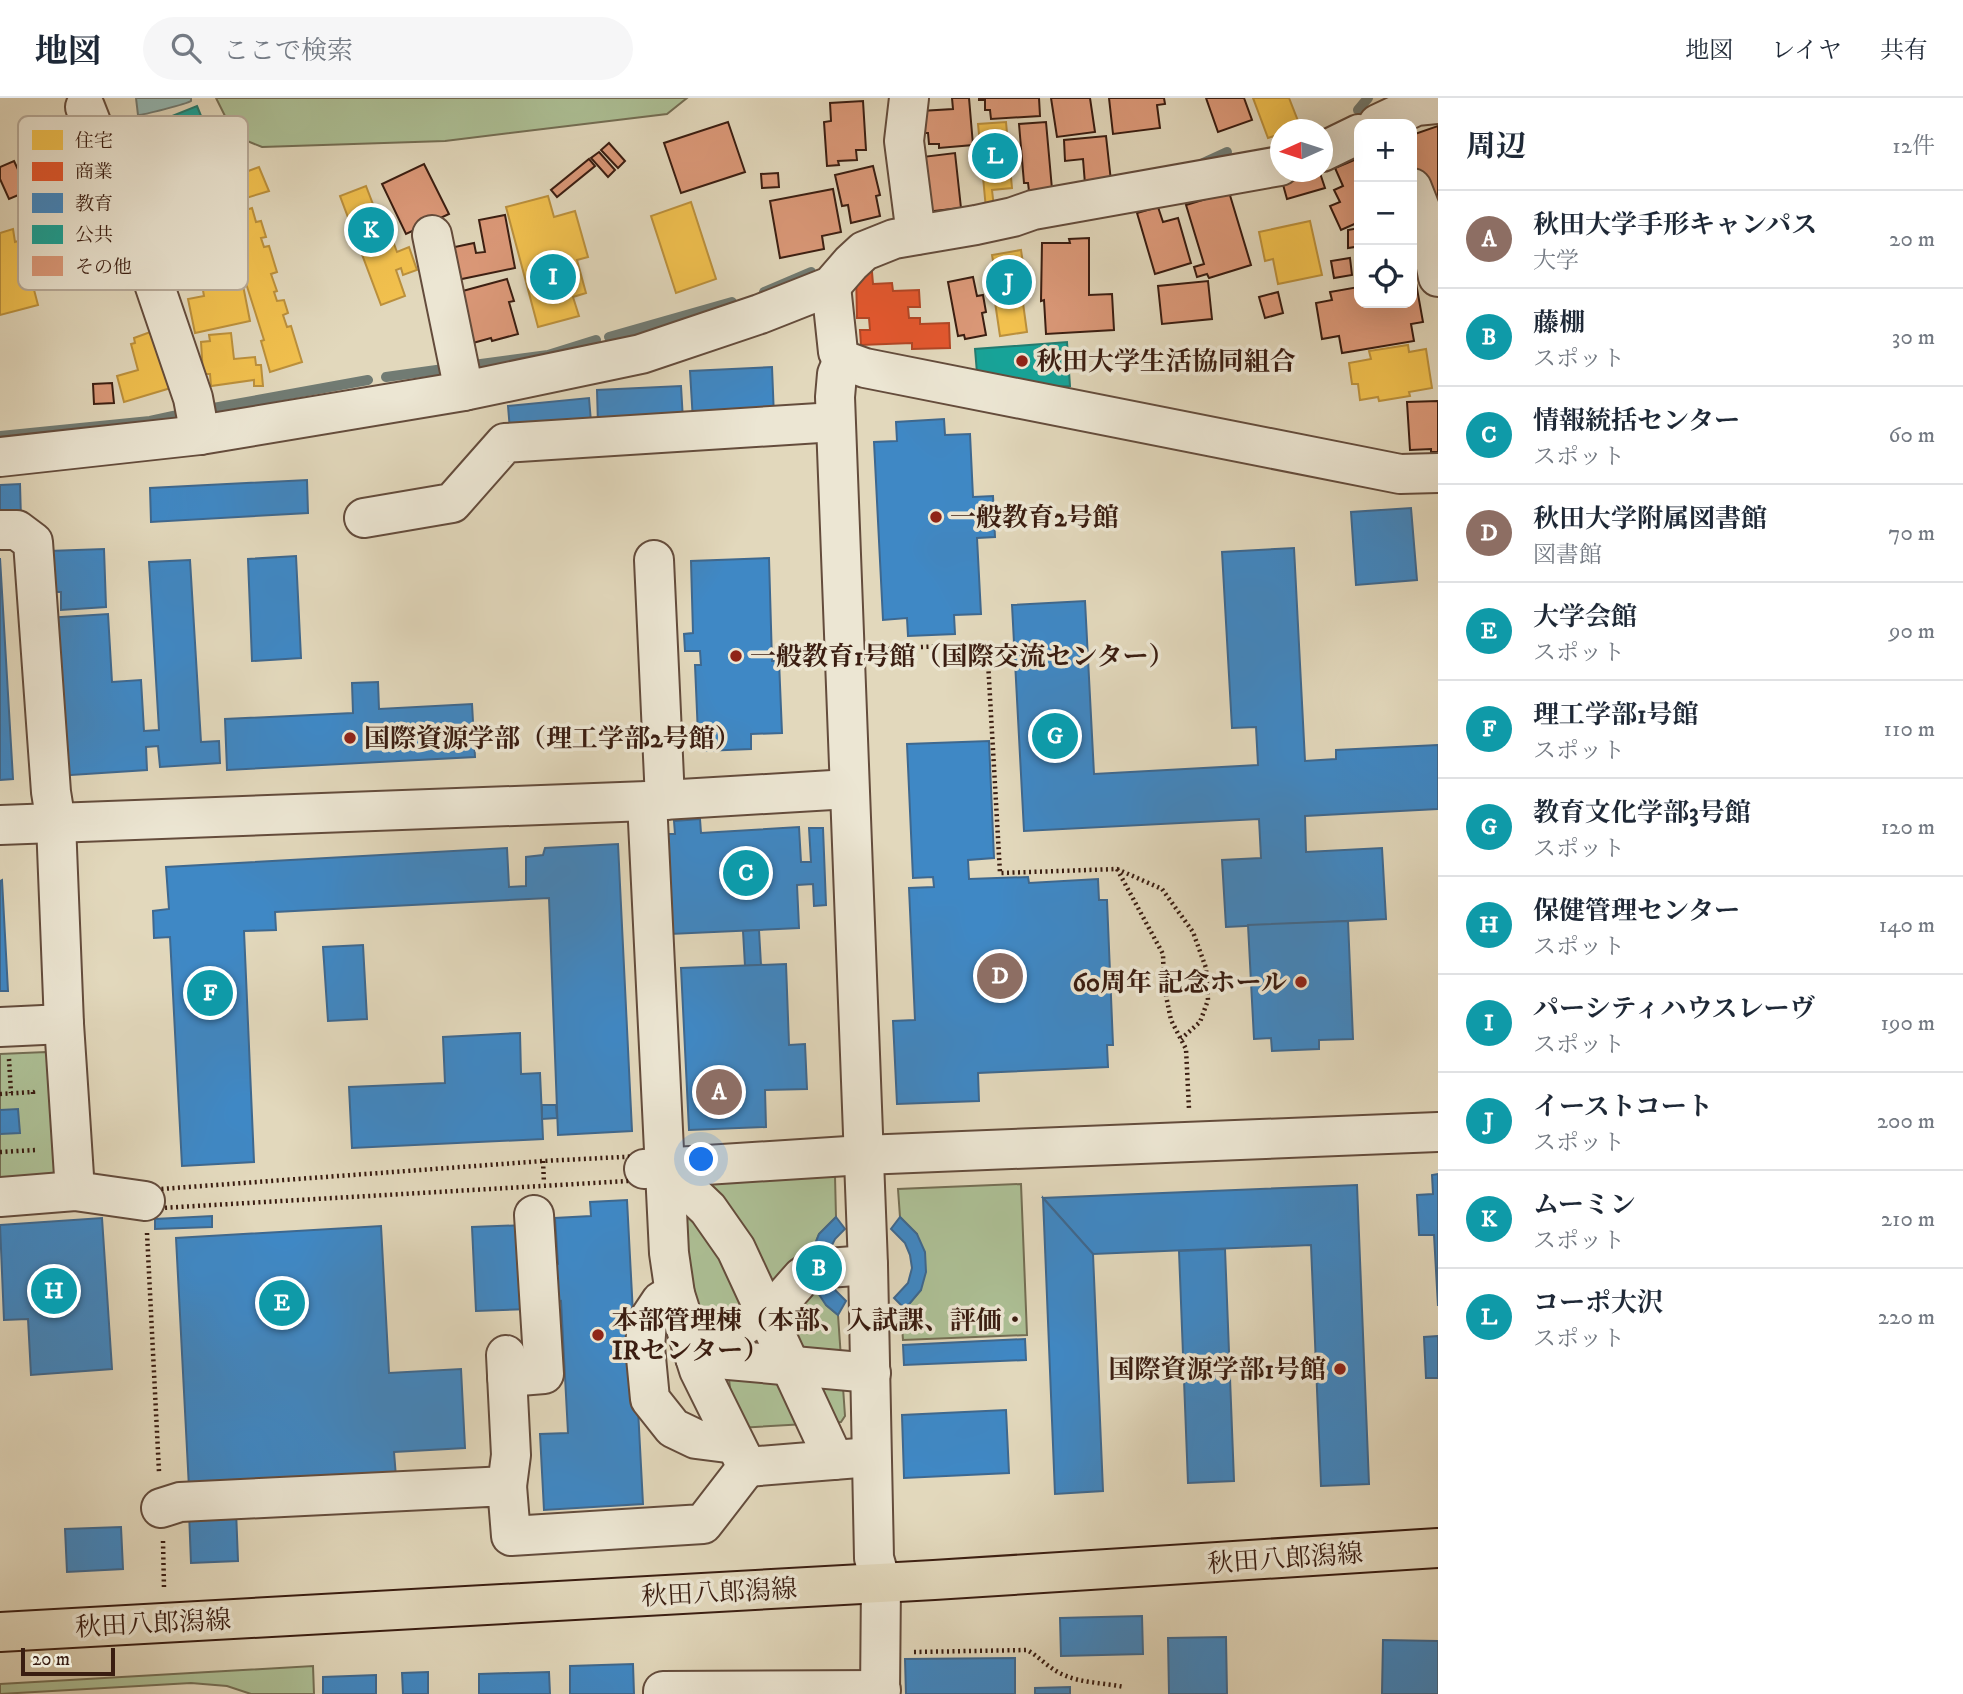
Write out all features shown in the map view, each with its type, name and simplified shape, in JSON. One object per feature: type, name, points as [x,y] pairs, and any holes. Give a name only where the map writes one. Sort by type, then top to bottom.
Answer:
[{"type":"main road","name":"秋田八郎潟線","points":[[0,1632],[881,1583],[1438,1548]]},
{"type":"street","points":[[909,98],[904,141],[916,234]]},
{"type":"street","points":[[1390,119],[1423,103]]},
{"type":"street","points":[[85,107],[89,116]]},
{"type":"street","points":[[1333,147],[1354,137]]},
{"type":"street","points":[[0,457],[197,418],[461,376],[641,354],[760,314],[831,286],[850,262],[864,251],[894,239],[989,223],[1033,209],[1270,168]]},
{"type":"street","points":[[1417,201],[1429,231],[1438,277]]},
{"type":"street","points":[[432,234],[461,376]]},
{"type":"street","points":[[831,286],[838,352],[843,360],[866,369],[1400,474],[1438,473]]},
{"type":"street","points":[[156,290],[197,418]]},
{"type":"street","points":[[663,1694],[663,1691],[881,1692],[881,1583],[853,1458],[870,1358],[836,437],[837,374],[843,360]]},
{"type":"street","points":[[364,518],[452,503],[505,443],[836,437]]},
{"type":"street","points":[[0,530],[17,530],[33,542],[51,792],[56,823],[64,1024],[75,1191]]},
{"type":"street","points":[[654,560],[655,1169],[675,1294],[699,1370],[741,1455]]},
{"type":"street","points":[[0,825],[656,800],[849,789]]},
{"type":"street","points":[[0,1027],[64,1024]]},
{"type":"street","points":[[655,1169],[863,1155],[1438,1132]]},
{"type":"street","points":[[655,1169],[708,1209],[736,1250],[792,1367],[853,1458]]},
{"type":"street","points":[[0,1197],[75,1191],[152,1208]]},
{"type":"street","points":[[539,1201],[544,1374],[506,1366],[510,1455],[507,1486],[511,1536],[703,1524],[741,1455]]},
{"type":"street","points":[[695,1357],[780,1302],[802,1277],[814,1269],[868,1265]]},
{"type":"street","points":[[675,1294],[662,1301],[648,1322],[645,1347],[650,1399],[673,1428],[741,1455],[853,1458]]},
{"type":"street","points":[[695,1357],[792,1367],[870,1358]]},
{"type":"street","points":[[161,1508],[180,1502],[507,1486]]},
{"type":"path","points":[[844,650],[987,644],[1000,873],[1117,869],[1162,889],[1193,932],[1206,968],[1208,1000],[1200,1022],[1181,1039]]},
{"type":"path","points":[[1117,869],[1163,954],[1164,986],[1171,1020],[1186,1049],[1192,1142]]},
{"type":"path","points":[[0,1094],[33,1092],[34,1104]]},
{"type":"path","points":[[0,1152],[36,1150],[35,1139]]},
{"type":"path","points":[[642,1156],[655,1169],[645,1180],[539,1201],[152,1208],[542,1161],[642,1156]]},
{"type":"path","points":[[539,1201],[542,1161]]},
{"type":"path","points":[[152,1208],[165,1597]]},
{"type":"path","points":[[881,1653],[1027,1650],[1066,1676],[1124,1687]]},
{"type":"green space","points":[[216,98],[687,98],[667,114],[445,141],[262,147],[248,141],[248,116],[225,116]]},
{"type":"green space","points":[[46,1052],[54,1061],[60,1174],[0,1186],[0,1054]]},
{"type":"green space","points":[[835,1176],[836,1217],[819,1234],[812,1252],[826,1305],[838,1315],[845,1416],[841,1422],[738,1428],[728,1371],[694,1312],[686,1231],[691,1185]]},
{"type":"green space","points":[[1021,1184],[1027,1335],[903,1340],[901,1313],[921,1290],[917,1234],[900,1217],[898,1189]]},
{"type":"green space","points":[[313,1666],[314,1694],[251,1694],[227,1686],[191,1683],[0,1694],[0,1684]]},
{"type":"water","points":[[136,98],[191,98],[191,101],[138,115]]},
{"type":"building: 住宅","points":[[1253,98],[1289,98],[1297,119],[1270,119],[1268,138]]},
{"type":"building: 住宅","points":[[1006,122],[1012,188],[992,190],[994,208],[986,209],[978,124]]},
{"type":"building: 住宅","points":[[259,167],[269,191],[248,197],[248,171]]},
{"type":"building: 住宅","points":[[366,186],[376,212],[381,209],[397,252],[409,247],[417,270],[403,275],[401,268],[396,270],[405,296],[381,305],[340,196]]},
{"type":"building: 住宅","points":[[548,196],[554,217],[575,211],[588,257],[577,260],[586,293],[573,297],[579,316],[538,327],[506,207]]},
{"type":"building: 住宅","points":[[691,202],[716,279],[676,293],[651,216]]},
{"type":"building: 住宅","points":[[252,208],[256,222],[261,221],[266,237],[261,238],[264,247],[269,246],[277,272],[271,274],[277,291],[274,292],[277,301],[284,300],[288,313],[283,315],[287,327],[291,326],[302,362],[270,372],[261,341],[264,340],[248,290],[248,209]]},
{"type":"building: 住宅","points":[[1310,221],[1322,275],[1278,284],[1273,259],[1265,261],[1259,232]]},
{"type":"building: 住宅","points":[[13,229],[15,242],[18,241],[18,290],[34,290],[38,305],[0,315],[0,233]]},
{"type":"building: 住宅","points":[[1021,250],[1028,296],[1022,296],[1027,332],[1000,336],[990,268],[994,267],[992,255]]},
{"type":"building: 住宅","points":[[203,290],[244,290],[250,321],[195,333],[188,299],[204,296]]},
{"type":"building: 住宅","points":[[153,331],[174,387],[124,402],[117,376],[138,370],[131,344],[135,343],[134,338]]},
{"type":"building: 住宅","points":[[231,333],[234,359],[255,357],[256,365],[261,365],[263,386],[254,386],[254,380],[211,386],[210,374],[203,374],[201,342],[210,341],[209,335]]},
{"type":"building: 住宅","points":[[1408,345],[1409,352],[1426,349],[1432,388],[1409,392],[1410,396],[1379,401],[1378,397],[1360,400],[1358,384],[1352,384],[1349,363],[1371,359],[1369,351]]},
{"type":"building: 商業","points":[[856,272],[872,272],[873,284],[892,283],[893,291],[919,290],[920,307],[908,307],[909,318],[920,318],[920,324],[949,323],[950,348],[912,349],[912,343],[861,345],[860,330],[870,330],[869,318],[857,318]]},
{"type":"building: 教育","points":[[772,367],[774,417],[693,421],[690,371]]},
{"type":"building: 教育","points":[[681,386],[683,420],[598,425],[597,390]]},
{"type":"building: 教育","points":[[589,398],[591,422],[510,430],[508,406]]},
{"type":"building: 教育","name":"一般教育2号館","points":[[944,419],[945,435],[970,434],[973,497],[993,496],[995,537],[977,538],[981,614],[954,615],[955,634],[908,636],[907,618],[883,620],[874,442],[897,441],[896,422]]},
{"type":"building: 教育","points":[[307,480],[308,513],[151,522],[150,488]]},
{"type":"building: 教育","points":[[20,484],[21,519],[0,520],[0,485]]},
{"type":"building: 教育","points":[[1411,508],[1417,580],[1356,585],[1351,512]]},
{"type":"building: 教育","points":[[1294,548],[1305,761],[1336,759],[1336,750],[1438,745],[1438,809],[1305,816],[1306,852],[1382,848],[1386,919],[1226,927],[1222,860],[1261,858],[1259,819],[1024,831],[1012,605],[1085,601],[1094,774],[1258,765],[1256,727],[1232,728],[1222,552]]},
{"type":"building: 教育","points":[[104,549],[106,607],[61,610],[61,592],[51,592],[49,551]]},
{"type":"building: 教育","points":[[296,556],[301,658],[252,661],[248,559]]},
{"type":"building: 教育","points":[[0,558],[13,779],[0,780]]},
{"type":"building: 教育","name":"一般教育1号館（国際交流センター）","points":[[769,558],[772,661],[779,661],[782,733],[751,734],[751,749],[703,751],[702,735],[698,735],[695,665],[701,665],[700,651],[685,651],[684,634],[693,633],[691,561]]},
{"type":"building: 教育","points":[[190,560],[201,742],[219,741],[220,763],[160,767],[158,746],[146,747],[147,770],[56,776],[46,618],[108,614],[112,682],[141,680],[144,731],[159,730],[149,562]]},
{"type":"building: 教育","name":"国際資源学部（理工学部2号館）","points":[[378,682],[379,709],[472,704],[475,757],[227,770],[225,719],[353,713],[352,683]]},
{"type":"building: 教育","points":[[989,741],[994,858],[968,860],[969,879],[1028,877],[1029,883],[1098,879],[1099,900],[1107,900],[1113,1045],[1107,1045],[1108,1067],[978,1073],[979,1101],[897,1104],[893,1021],[915,1020],[909,888],[934,887],[933,877],[913,878],[907,744]]},
{"type":"building: 教育","points":[[700,819],[701,833],[799,827],[801,862],[811,862],[809,828],[823,828],[826,905],[814,906],[813,884],[797,885],[799,928],[670,934],[665,834],[675,834],[674,821]]},
{"type":"building: 教育","points":[[618,844],[632,1131],[558,1135],[549,898],[275,912],[276,930],[244,931],[254,1162],[182,1166],[170,937],[154,938],[153,911],[169,909],[166,867],[507,848],[509,887],[526,886],[526,857],[543,855],[545,848]]},
{"type":"building: 教育","points":[[2,880],[8,991],[0,991]]},
{"type":"building: 教育","name":"60周年 記念ホール","points":[[1348,921],[1353,1039],[1319,1040],[1319,1049],[1272,1051],[1271,1038],[1254,1039],[1248,925]]},
{"type":"building: 教育","points":[[759,930],[761,965],[745,966],[743,931]]},
{"type":"building: 教育","points":[[363,945],[367,1019],[328,1021],[323,947]]},
{"type":"building: 教育","points":[[786,964],[789,1045],[805,1044],[807,1089],[765,1090],[766,1127],[689,1130],[681,968]]},
{"type":"building: 教育","points":[[520,1033],[521,1074],[540,1073],[543,1139],[352,1148],[349,1087],[445,1083],[443,1037]]},
{"type":"building: 教育","points":[[542,1105],[556,1105],[557,1118],[542,1119]]},
{"type":"building: 教育","points":[[18,1109],[20,1133],[0,1134],[0,1110]]},
{"type":"building: 教育","points":[[1438,1174],[1438,1306],[1434,1235],[1419,1235],[1417,1195],[1433,1194],[1432,1175]]},
{"type":"building: 教育","name":"国際資源学部1号館","points":[[1357,1185],[1369,1484],[1321,1486],[1311,1245],[1093,1254],[1043,1198]]},
{"type":"building: 教育","points":[[1043,1198],[1093,1254],[1103,1491],[1055,1494]]},
{"type":"building: 教育","name":"本部管理棟（本部、入試課、評価・ IRセンター）","points":[[627,1200],[643,1504],[544,1510],[540,1434],[568,1433],[561,1301],[553,1302],[551,1265],[558,1264],[555,1218],[591,1216],[590,1202]]},
{"type":"building: 教育","points":[[212,1216],[212,1227],[155,1229],[155,1219]]},
{"type":"building: 教育","points":[[836,1217],[845,1229],[835,1239],[829,1251],[829,1278],[846,1301],[838,1315],[826,1305],[816,1290],[812,1252],[819,1234]]},
{"type":"building: 教育","points":[[900,1217],[917,1234],[925,1252],[926,1272],[921,1290],[905,1309],[894,1298],[908,1283],[912,1268],[905,1243],[891,1229]]},
{"type":"building: 教育","points":[[102,1218],[112,1369],[31,1375],[28,1319],[4,1320],[0,1225]]},
{"type":"building: 教育","points":[[527,1225],[530,1309],[476,1311],[472,1227]]},
{"type":"building: 教育","points":[[381,1226],[389,1373],[461,1369],[465,1448],[394,1452],[396,1477],[189,1488],[176,1238]]},
{"type":"building: 教育","name":"国際資源学部1号館","points":[[1225,1249],[1234,1481],[1188,1483],[1179,1251]]},
{"type":"building: 教育","points":[[1438,1336],[1438,1378],[1426,1378],[1424,1337]]},
{"type":"building: 教育","points":[[1025,1339],[1026,1360],[904,1365],[903,1345]]},
{"type":"building: 教育","points":[[1006,1410],[1009,1473],[904,1478],[902,1415]]},
{"type":"building: 教育","points":[[236,1510],[238,1561],[191,1563],[189,1512]]},
{"type":"building: 教育","points":[[121,1527],[123,1569],[67,1572],[65,1529]]},
{"type":"building: 教育","points":[[1142,1616],[1143,1654],[1061,1656],[1060,1618]]},
{"type":"building: 教育","points":[[1226,1637],[1227,1694],[1169,1694],[1168,1638]]},
{"type":"building: 教育","points":[[1383,1640],[1438,1641],[1438,1694],[1382,1694]]},
{"type":"building: 教育","points":[[1015,1658],[1015,1694],[906,1694],[905,1659]]},
{"type":"building: 教育","points":[[633,1664],[634,1694],[570,1694],[570,1666]]},
{"type":"building: 教育","points":[[428,1672],[428,1694],[403,1694],[402,1673]]},
{"type":"building: 教育","points":[[549,1672],[550,1694],[479,1694],[479,1674]]},
{"type":"building: 教育","points":[[376,1675],[376,1694],[323,1694],[323,1677]]},
{"type":"building: 教育","points":[[1070,1687],[1070,1694],[1035,1694],[1035,1688]]},
{"type":"building: 公共","points":[[197,106],[201,116],[172,116]]},
{"type":"building: 公共","name":"秋田大学生活協同組合","points":[[1067,342],[1070,386],[1043,387],[977,373],[975,349]]},
{"type":"building: その他","points":[[952,98],[969,98],[973,145],[939,148],[939,144],[929,144],[928,133],[923,133],[921,111],[953,109]]},
{"type":"building: その他","points":[[979,98],[1039,98],[1040,116],[991,119],[990,110],[985,110],[985,100]]},
{"type":"building: その他","points":[[1051,98],[1090,98],[1095,132],[1057,137]]},
{"type":"building: その他","points":[[1109,98],[1164,98],[1165,104],[1157,105],[1160,128],[1113,134]]},
{"type":"building: その他","points":[[1206,98],[1244,98],[1252,120],[1218,132]]},
{"type":"building: その他","points":[[863,101],[866,150],[856,150],[857,160],[838,161],[839,165],[827,166],[824,122],[831,121],[830,103]]},
{"type":"building: その他","points":[[728,122],[745,172],[681,193],[664,143]]},
{"type":"building: その他","points":[[1046,122],[1052,189],[1029,191],[1028,183],[1024,183],[1019,124]]},
{"type":"building: その他","points":[[1438,126],[1438,197],[1426,201],[1417,176],[1417,133]]},
{"type":"building: その他","points":[[1106,136],[1111,181],[1085,184],[1083,159],[1065,161],[1064,140]]},
{"type":"building: その他","points":[[609,143],[625,161],[618,168],[601,150]]},
{"type":"building: その他","points":[[599,152],[615,170],[608,177],[591,158]]},
{"type":"building: その他","points":[[955,153],[961,208],[925,212],[914,158]]},
{"type":"building: その他","points":[[589,159],[595,166],[557,197],[551,190]]},
{"type":"building: その他","points":[[1354,160],[1354,224],[1341,230],[1330,206],[1340,202],[1334,190],[1343,186],[1335,168]]},
{"type":"building: その他","points":[[14,161],[18,170],[18,195],[9,199],[0,179],[0,167]]},
{"type":"building: その他","points":[[424,164],[449,214],[406,234],[382,184]]},
{"type":"building: その他","points":[[873,166],[880,195],[876,196],[880,216],[851,223],[848,205],[842,206],[835,175]]},
{"type":"building: その他","points":[[778,173],[779,187],[762,188],[761,174]]},
{"type":"building: その他","points":[[1282,182],[1323,182],[1325,188],[1287,199]]},
{"type":"building: その他","points":[[833,189],[841,232],[822,236],[824,249],[780,258],[770,201]]},
{"type":"building: その他","points":[[1229,192],[1251,265],[1209,278],[1207,274],[1197,277],[1194,267],[1204,264],[1186,205]]},
{"type":"building: その他","points":[[1158,207],[1163,222],[1178,218],[1191,263],[1155,274],[1137,213]]},
{"type":"building: その他","points":[[505,215],[515,268],[457,280],[450,248],[474,243],[476,253],[485,252],[479,220]]},
{"type":"building: その他","points":[[1354,229],[1354,247],[1348,248],[1348,230]]},
{"type":"building: その他","points":[[1089,238],[1089,295],[1112,294],[1114,330],[1046,334],[1044,300],[1041,301],[1042,243],[1070,243],[1069,239]]},
{"type":"building: その他","points":[[1350,258],[1352,275],[1334,278],[1331,261]]},
{"type":"building: その他","points":[[973,277],[977,296],[983,295],[986,312],[982,313],[986,335],[965,339],[964,335],[958,336],[948,282]]},
{"type":"building: その他","points":[[507,279],[514,301],[509,302],[518,334],[473,343],[459,292]]},
{"type":"building: その他","points":[[1208,281],[1212,319],[1162,324],[1158,286]]},
{"type":"building: その他","points":[[1354,288],[1354,308],[1417,308],[1417,289],[1423,322],[1411,324],[1414,341],[1342,353],[1339,336],[1322,339],[1316,303],[1332,300],[1330,292]]},
{"type":"building: その他","points":[[1278,292],[1283,313],[1265,318],[1259,297]]},
{"type":"building: その他","points":[[112,383],[114,403],[94,404],[93,384]]},
{"type":"building: その他","points":[[1438,401],[1438,452],[1431,452],[1431,449],[1410,450],[1407,402]]},
{"type":"waterway","points":[[1358,110],[1368,98]]},
{"type":"waterway","points":[[1203,163],[1227,152]]},
{"type":"waterway","points":[[764,292],[811,272]]},
{"type":"waterway","points":[[609,337],[732,302]]},
{"type":"waterway","points":[[466,366],[548,355],[596,340]]},
{"type":"waterway","points":[[386,377],[451,368]]},
{"type":"waterway","points":[[202,410],[368,380]]},
{"type":"waterway","points":[[0,436],[150,421],[187,413]]},
{"type":"place","name":"コーポ大沢","points":[[995,156]]},
{"type":"place","name":"ムーミン","points":[[371,230]]},
{"type":"place","name":"パーシティハウスレーヴ","points":[[553,277]]},
{"type":"place","name":"イーストコート","points":[[1009,282]]},
{"type":"place","name":"秋田大学生活協同組合","points":[[1022,361]]},
{"type":"place","name":"一般教育2号館","points":[[936,517]]},
{"type":"place","name":"一般教育1号館（国際交流センター）","points":[[736,656]]},
{"type":"place","name":"教育文化学部3号館","points":[[1055,736]]},
{"type":"place","name":"国際資源学部（理工学部2号館）","points":[[350,738]]},
{"type":"place","name":"情報統括センター","points":[[746,873]]},
{"type":"place","name":"秋田大学附属図書館","points":[[1000,976]]},
{"type":"place","name":"60周年 記念ホール","points":[[1301,982]]},
{"type":"place","name":"理工学部1号館","points":[[210,993]]},
{"type":"place","name":"秋田大学手形キャンパス","points":[[719,1092]]},
{"type":"place","name":"藤棚","points":[[819,1268]]},
{"type":"place","name":"保健管理センター","points":[[54,1291]]},
{"type":"place","name":"大学会館","points":[[282,1303]]},
{"type":"place","name":"本部管理棟（本部、入試課、評価・ IRセンター）","points":[[598,1335]]},
{"type":"place","name":"国際資源学部1号館","points":[[1340,1369]]}]
